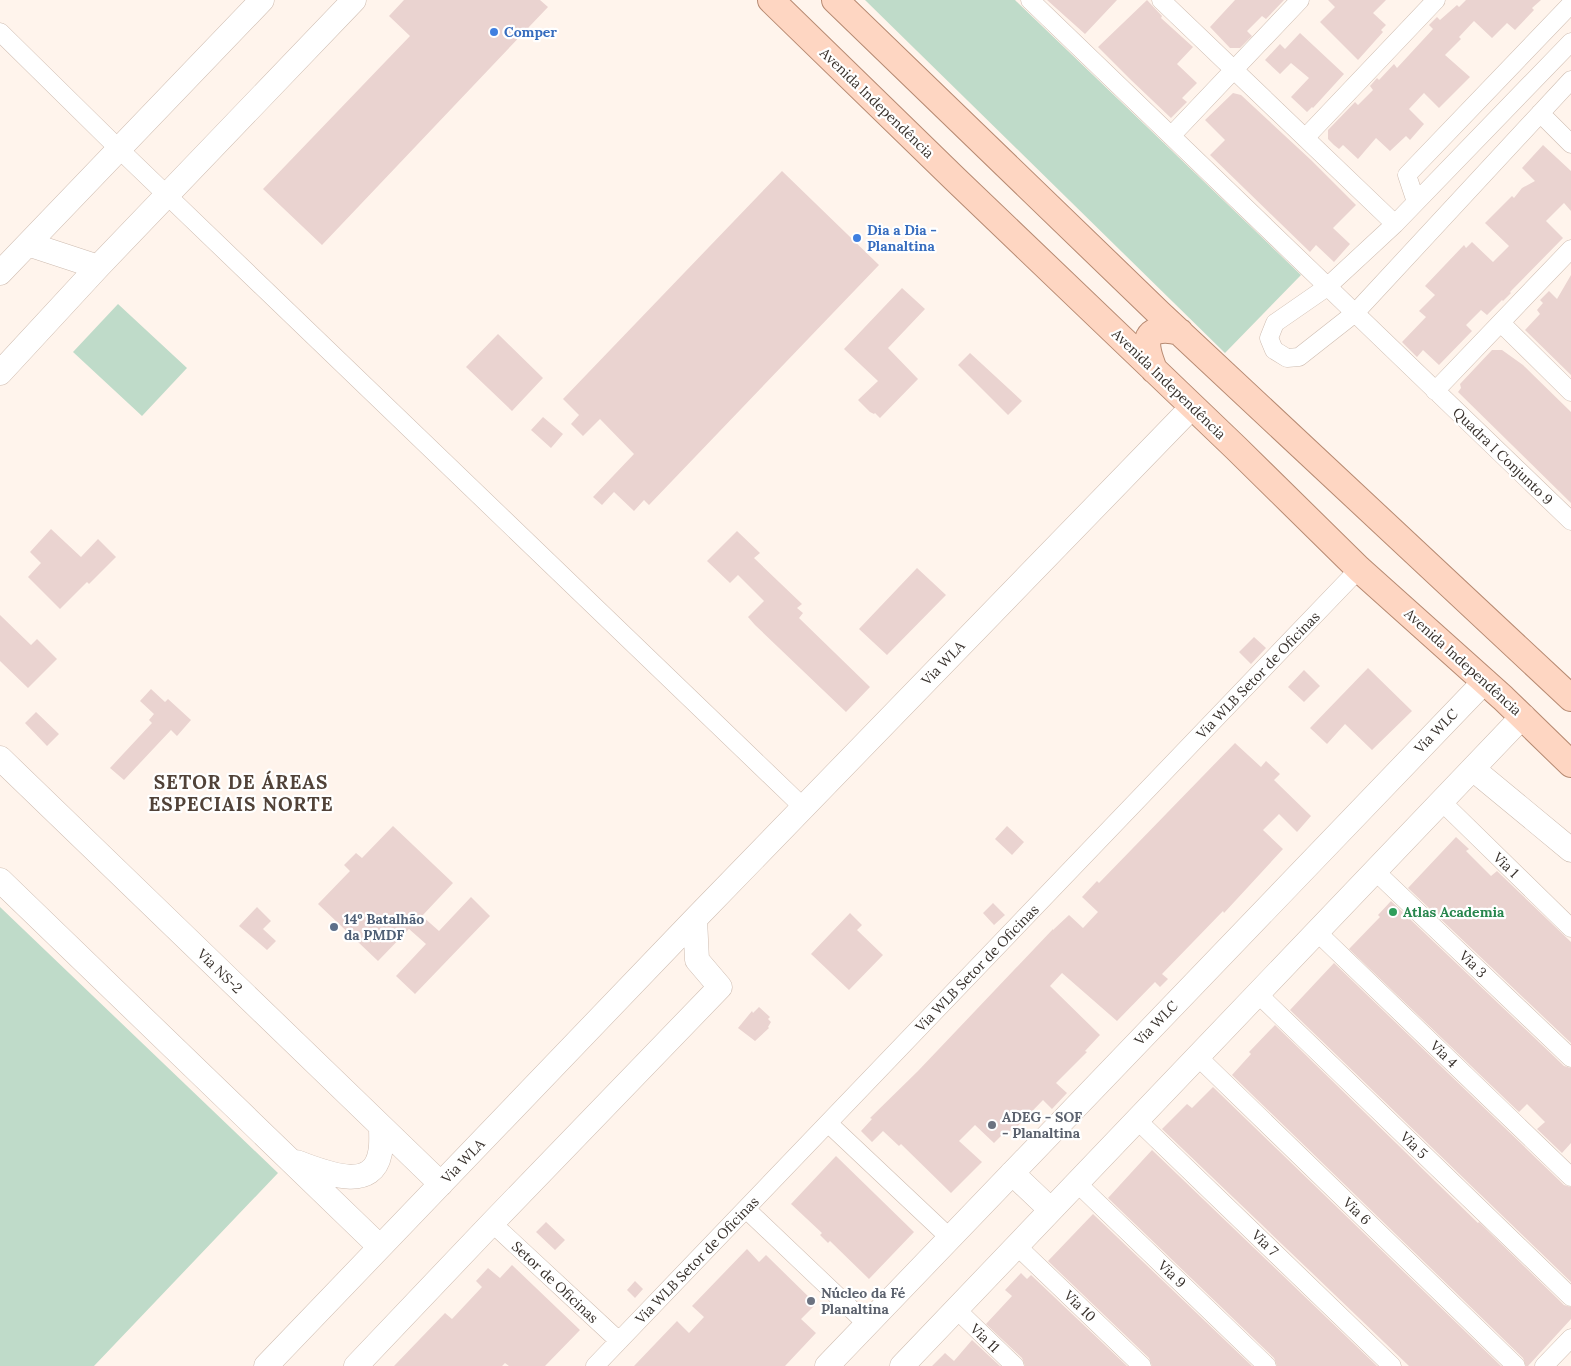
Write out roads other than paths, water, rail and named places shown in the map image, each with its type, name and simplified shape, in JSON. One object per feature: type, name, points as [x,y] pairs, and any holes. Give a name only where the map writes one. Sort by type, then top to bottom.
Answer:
[{"type":"main road","name":"Avenida Independência","points":[[771,0],[954,179],[1360,569],[1523,716],[1571,764]]},
{"type":"main road","points":[[835,0],[1180,332],[1567,687]]},
{"type":"main road","points":[[1114,331],[1131,331],[1144,320],[1148,310],[1143,297]]},
{"type":"main road","points":[[1154,370],[1148,350],[1148,342],[1152,334],[1159,329],[1180,332]]},
{"type":"street","points":[[0,273],[262,0]]},
{"type":"street","points":[[0,373],[166,195],[354,0]]},
{"type":"street","name":"Quadra I Conjunto 9","points":[[1030,0],[1571,521]]},
{"type":"street","points":[[1161,0],[1395,224]]},
{"type":"street","points":[[1171,136],[1300,0]]},
{"type":"street","points":[[1305,138],[1436,0]]},
{"type":"street","points":[[1416,202],[1407,175],[1571,4]]},
{"type":"street","points":[[0,32],[119,150],[803,807]]},
{"type":"street","points":[[1571,42],[1395,224],[1327,287],[1274,323],[1269,338],[1274,350],[1287,358],[1299,357],[1355,313],[1571,80]]},
{"type":"street","points":[[1540,113],[1571,144]]},
{"type":"street","points":[[28,244],[98,267]]},
{"type":"street","points":[[1435,391],[1569,256]]},
{"type":"street","points":[[1501,323],[1571,392]]},
{"type":"street","name":"Via WLA","points":[[266,1366],[694,919],[1192,407]]},
{"type":"street","name":"Via WLB Setor de Oficinas","points":[[595,1366],[1360,569]]},
{"type":"street","name":"Via WLC","points":[[827,1366],[1485,681]]},
{"type":"street","points":[[902,1366],[1523,716]]},
{"type":"street","name":"Via NS-2","points":[[1,766],[441,1184]]},
{"type":"street","points":[[1473,769],[1571,850]]},
{"type":"street","name":"Via 1","points":[[1442,802],[1571,928]]},
{"type":"street","name":"Via 3","points":[[1375,871],[1571,1058]]},
{"type":"street","points":[[0,880],[380,1248]]},
{"type":"street","points":[[356,1366],[492,1222],[720,987],[697,960],[694,919]]},
{"type":"street","name":"Via 4","points":[[1317,932],[1571,1177]]},
{"type":"street","points":[[660,955],[697,960]]},
{"type":"street","name":"Via 5","points":[[1258,994],[1571,1297]]},
{"type":"street","name":"Via 6","points":[[1198,1056],[1516,1366]]},
{"type":"street","name":"Via 7","points":[[1137,1120],[1392,1366]]},
{"type":"street","points":[[828,1123],[950,1238]]},
{"type":"street","points":[[290,1160],[340,1176],[364,1175],[379,1159],[381,1126]]},
{"type":"street","points":[[1012,1173],[1051,1210]]},
{"type":"street","name":"Via 9","points":[[1077,1183],[1267,1366]]},
{"type":"street","points":[[746,1208],[867,1324]]},
{"type":"street","name":"Setor de Oficinas","points":[[492,1222],[619,1341]]},
{"type":"street","name":"Via 10","points":[[1017,1246],[1142,1366]]},
{"type":"street","name":"Via 11","points":[[956,1310],[1014,1366]]},
{"type":"street","points":[[1544,1366],[1571,1338]]},
{"type":"place","name":"Comper","points":[[494,32]]},
{"type":"place","name":"Dia a Dia - Planaltina","points":[[857,238]]},
{"type":"place","name":"Atlas Academia","points":[[1393,912]]},
{"type":"place","name":"14º Batalhão da PMDF","points":[[334,927]]},
{"type":"place","name":"ADEG - SOF - Planaltina","points":[[992,1125]]},
{"type":"place","name":"Núcleo da Fé Planaltina","points":[[811,1301]]},
{"type":"district","name":"SETOR DE ÁREAS ESPECIAIS NORTE","points":[[241,793]]}]
